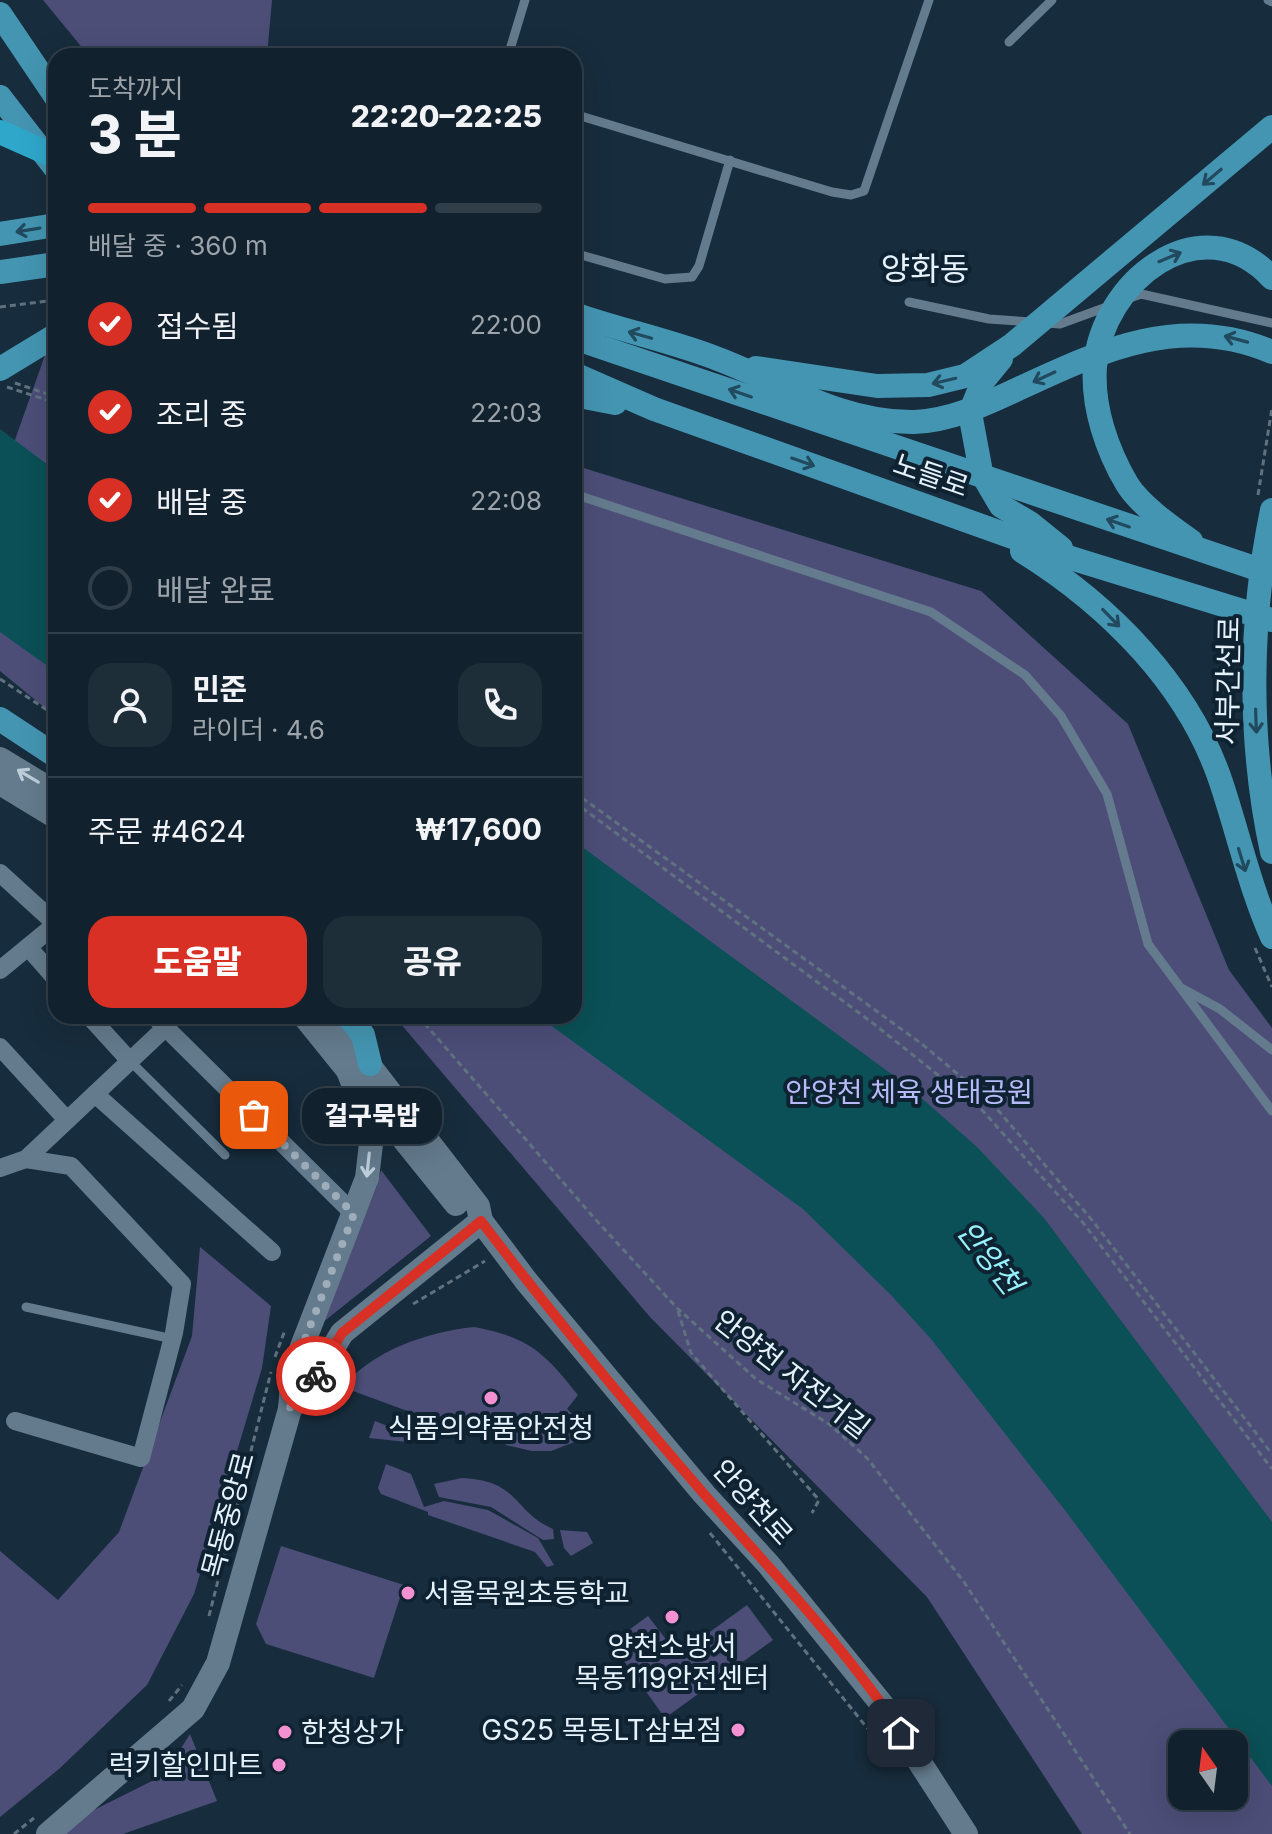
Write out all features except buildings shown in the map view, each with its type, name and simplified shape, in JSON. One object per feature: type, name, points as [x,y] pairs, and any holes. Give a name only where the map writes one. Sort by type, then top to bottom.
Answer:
[{"type":"highway","points":[[0,132],[48,153]]},
{"type":"main road","points":[[2,16],[48,61]]},
{"type":"main road","points":[[2,16],[48,85]]},
{"type":"main road","points":[[0,97],[48,159]]},
{"type":"main road","points":[[638,357],[746,367],[877,386],[915,385],[965,376],[1012,345],[1272,127]]},
{"type":"main road","points":[[0,234],[48,226]]},
{"type":"main road","points":[[1217,557],[1178,531],[1128,487],[1105,437],[1094,390],[1097,350],[1110,317],[1130,288],[1156,263],[1173,253],[1212,247],[1248,258],[1272,278]]},
{"type":"main road","points":[[0,272],[48,265]]},
{"type":"main road","points":[[0,282],[27,267]]},
{"type":"main road","points":[[582,316],[702,353],[813,402],[885,421],[918,422],[964,412],[1092,356],[1144,340],[1198,333],[1241,340],[1272,352]]},
{"type":"main road","points":[[0,352],[48,325]]},
{"type":"main road","points":[[0,369],[48,340]]},
{"type":"main road","name":"노들로","points":[[582,340],[1272,574]]},
{"type":"main road","points":[[1012,345],[983,381],[970,413],[973,443],[981,472],[1001,506],[1030,523],[1074,559]]},
{"type":"main road","name":"노들로","points":[[582,378],[654,409],[1074,559],[1272,620]]},
{"type":"main road","points":[[582,396],[654,409]]},
{"type":"main road","name":"서부간선로","points":[[1270,521],[1257,643],[1257,757],[1272,852]]},
{"type":"main road","points":[[980,525],[1050,568],[1101,608],[1167,682],[1193,723],[1222,784],[1263,942]]},
{"type":"main road","points":[[0,719],[48,751]]},
{"type":"main road","points":[[0,736],[48,764]]},
{"type":"main road","points":[[0,759],[48,788]]},
{"type":"main road","points":[[0,783],[48,812]]},
{"type":"main road","name":"안양천로","points":[[311,1024],[464,1214],[481,1221]]},
{"type":"main road","name":"안양천로","points":[[338,1024],[478,1206],[481,1221],[527,1282],[704,1494],[769,1565],[884,1707],[966,1834]]},
{"type":"main road","points":[[354,1024],[363,1035],[370,1064]]},
{"type":"main road","points":[[290,1409],[293,1370],[367,1178],[371,1144],[361,1104],[345,1063]]},
{"type":"main road","name":"목동중앙로","points":[[43,1824],[193,1709],[218,1663],[290,1409],[342,1333],[481,1221]]},
{"type":"street","points":[[0,873],[48,917]]},
{"type":"street","points":[[0,970],[48,931]]},
{"type":"street","points":[[28,947],[48,970]]},
{"type":"street","points":[[96,1024],[130,1061]]},
{"type":"street","points":[[0,1168],[26,1159],[130,1061],[158,1024]]},
{"type":"street","points":[[162,1024],[354,1214]]},
{"type":"street","points":[[0,1047],[67,1120]]},
{"type":"street","points":[[95,1094],[272,1252]]},
{"type":"street","points":[[15,1421],[141,1458],[173,1339],[182,1284],[71,1166],[26,1159]]},
{"type":"lane","points":[[510,48],[525,0]]},
{"type":"lane","points":[[582,116],[832,192],[851,195],[864,191],[929,0]]},
{"type":"lane","points":[[1009,42],[1052,0]]},
{"type":"lane","points":[[582,255],[665,279],[692,277],[699,266],[730,160]]},
{"type":"lane","points":[[909,302],[989,319],[1060,324],[1141,294],[1272,323]]},
{"type":"lane","points":[[582,497],[931,612],[1025,675],[1061,716],[1107,794],[1148,944],[1272,1111]]},
{"type":"lane","points":[[1180,987],[1220,1009],[1272,1050]]},
{"type":"lane","points":[[130,1061],[225,1155]]},
{"type":"lane","points":[[26,1307],[173,1339]]},
{"type":"path","points":[[0,307],[48,301]]},
{"type":"path","points":[[0,378],[48,394]]},
{"type":"path","points":[[0,384],[48,400]]},
{"type":"path","points":[[0,679],[48,711]]},
{"type":"path","points":[[582,798],[922,1044],[991,1102],[1092,1220],[1272,1454]]},
{"type":"path","points":[[582,808],[874,1024],[982,1110],[1084,1224],[1272,1469]]},
{"type":"path","points":[[1263,942],[1272,987]]},
{"type":"path","name":"안양천 자전거길","points":[[425,1024],[677,1308],[756,1379],[829,1424],[867,1458],[964,1582],[1130,1834]]},
{"type":"path","points":[[677,1308],[691,1353],[819,1500],[812,1513]]},
{"type":"path","points":[[208,1619],[278,1343],[291,1319]]},
{"type":"path","points":[[701,1521],[889,1755]]},
{"type":"path","points":[[165,1706],[183,1683]]},
{"type":"path","points":[[14,1834],[43,1824]]},
{"type":"green space","points":[[43,0],[272,0],[268,48],[82,48]]},
{"type":"green space","points":[[48,347],[48,710],[0,671],[0,482]]},
{"type":"green space","name":"안양천 체육 생태공원","points":[[582,467],[981,591],[1128,724],[1229,970],[1272,1028],[1272,1834],[1082,1834],[927,1597],[650,1317],[401,1024],[582,1024]]},
{"type":"green space","points":[[381,1170],[431,1236],[322,1323],[377,1186]]},
{"type":"green space","points":[[200,1247],[271,1306],[262,1368],[194,1594],[147,1685],[59,1769],[0,1817],[0,1551],[58,1600],[119,1532],[192,1336]]},
{"type":"green space","points":[[474,1327],[522,1342],[555,1368],[578,1395],[567,1409],[572,1414],[568,1423],[577,1441],[551,1451],[532,1451],[506,1445],[497,1434],[441,1416],[432,1420],[342,1387],[370,1363],[402,1345],[438,1333]]},
{"type":"green space","points":[[375,1421],[398,1430],[407,1442],[369,1438]]},
{"type":"green space","points":[[386,1464],[411,1474],[424,1507],[444,1501],[488,1510],[538,1538],[554,1565],[547,1567],[535,1552],[428,1515],[428,1512],[381,1494],[378,1488]]},
{"type":"green space","points":[[462,1478],[481,1480],[506,1491],[530,1514],[553,1529],[554,1539],[543,1540],[491,1507],[439,1497],[434,1484]]},
{"type":"green space","points":[[560,1530],[587,1532],[593,1543],[571,1556],[564,1548]]},
{"type":"green space","points":[[281,1546],[404,1585],[374,1678],[266,1644],[256,1624]]},
{"type":"green space","points":[[747,1605],[773,1640],[665,1718],[611,1643],[648,1616],[678,1655]]},
{"type":"green space","points":[[190,1734],[217,1801],[123,1834],[58,1834],[86,1814],[164,1775]]},
{"type":"water","points":[[0,429],[48,465],[48,666],[0,632]]},
{"type":"water","name":"안양천","points":[[582,847],[909,1087],[977,1147],[1044,1218],[1272,1522],[1272,1786],[1248,1754],[1248,1730],[1230,1730],[1064,1509],[931,1339],[803,1209],[549,1024],[582,1024]]},
{"type":"way so far","points":[[254,1115],[354,1214],[293,1370],[290,1409],[316,1376]]},
{"type":"place","name":"걸구묵밥","points":[[254,1115]]},
{"type":"place","name":"식품의약품안전청","points":[[491,1398]]},
{"type":"place","name":"서울목원초등학교","points":[[408,1593]]},
{"type":"place","name":"양천소방서 목동119안전센터","points":[[672,1617]]},
{"type":"place","name":"GS25 목동LT삼보점","points":[[738,1730]]},
{"type":"place","name":"한청상가","points":[[285,1732]]},
{"type":"place","name":"럭키할인마트","points":[[279,1765]]},
{"type":"district","name":"양화동","points":[[925,268]]},
{"type":"route","points":[[316,1376],[342,1333],[481,1221],[527,1282],[704,1494],[769,1565],[884,1707],[901,1733]]}]
